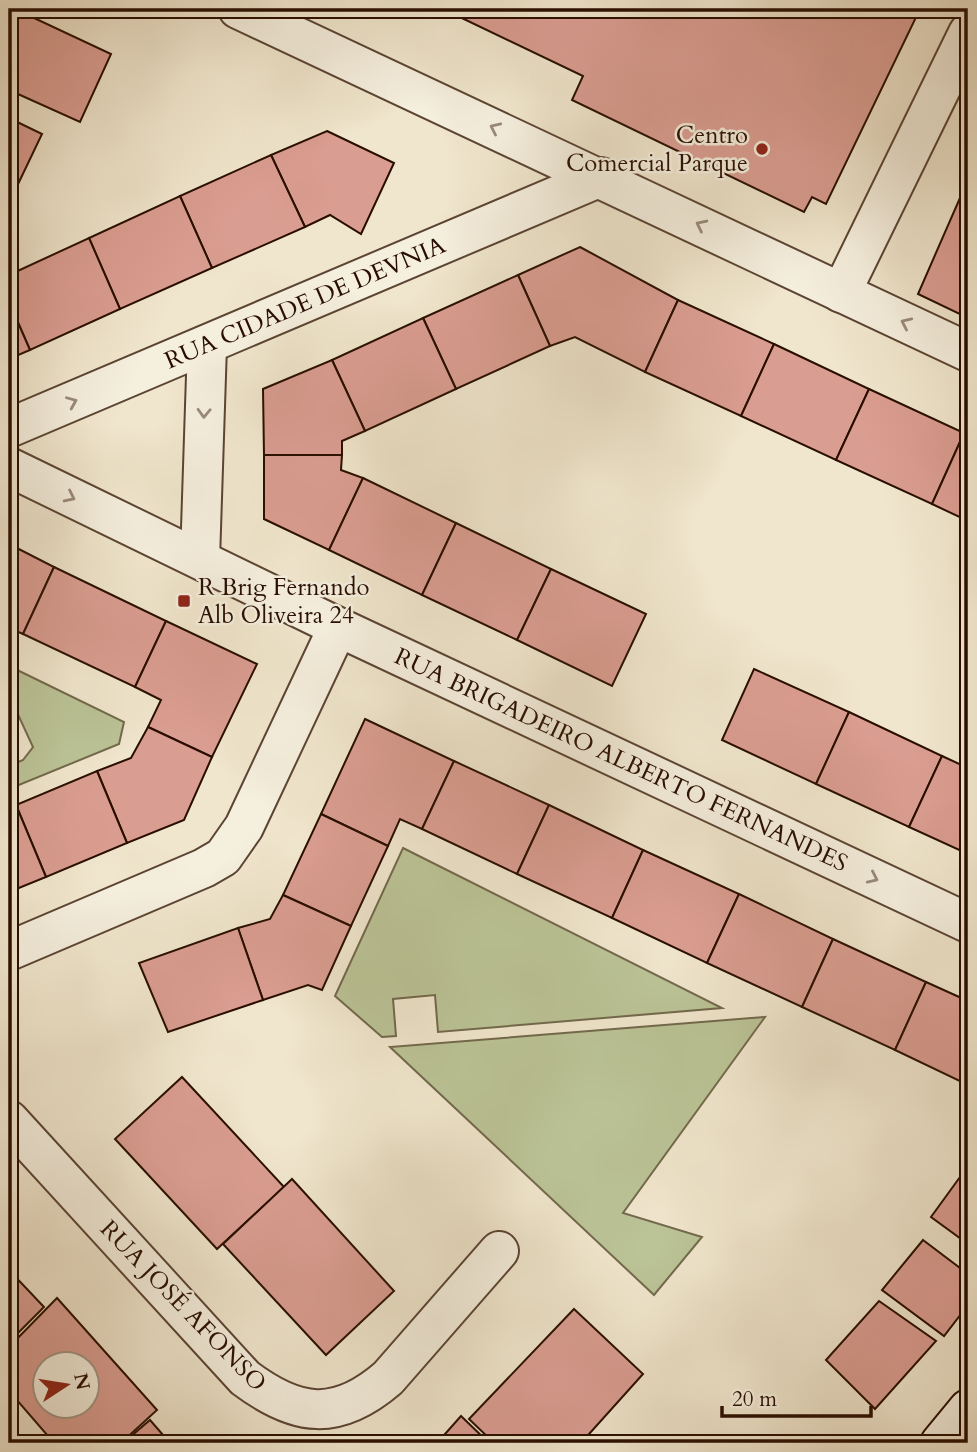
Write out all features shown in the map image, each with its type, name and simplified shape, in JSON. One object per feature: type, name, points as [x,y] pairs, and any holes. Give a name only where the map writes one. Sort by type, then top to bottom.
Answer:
[{"type":"street","points":[[238,9],[601,177],[968,352]]},
{"type":"street","points":[[841,293],[968,33]]},
{"type":"street","name":"RUA CIDADE DE DEVNIA","points":[[9,428],[601,177]]},
{"type":"street","points":[[200,559],[207,345]]},
{"type":"street","name":"RUA BRIGADEIRO ALBERTO FERNANDES","points":[[9,467],[338,627],[968,923]]},
{"type":"street","points":[[9,951],[204,868],[223,857],[244,827],[338,627]]},
{"type":"street","name":"RUA JOSÉ AFONSO","points":[[9,1120],[245,1378],[270,1396],[294,1406],[323,1409],[346,1405],[368,1395],[388,1378],[499,1251]]},
{"type":"street","points":[[940,1443],[968,1409]]},
{"type":"green space","points":[[9,666],[124,722],[119,744],[9,789],[9,766],[23,760],[33,747],[9,695]]},
{"type":"green space","points":[[403,848],[722,1008],[438,1032],[435,995],[393,999],[396,1036],[382,1037],[335,996]]},
{"type":"green space","points":[[765,1017],[623,1213],[702,1237],[654,1295],[390,1047]]},
{"type":"building","name":"Centro Comercial Parque","points":[[443,9],[920,9],[826,204],[812,197],[804,212],[572,100],[583,76]]},
{"type":"building","points":[[17,10],[111,54],[80,122],[9,90],[9,30]]},
{"type":"building","points":[[9,118],[42,134],[9,203]]},
{"type":"building","points":[[327,131],[394,163],[361,234],[330,215],[305,227],[271,155]]},
{"type":"building","points":[[271,155],[305,227],[212,268],[180,196]]},
{"type":"building","points":[[963,191],[968,193],[968,318],[918,294]]},
{"type":"building","points":[[180,196],[212,268],[120,309],[89,238]]},
{"type":"building","points":[[89,238],[120,309],[30,350],[9,302],[9,275]]},
{"type":"building","points":[[580,247],[678,300],[645,372],[575,337],[550,346],[518,275]]},
{"type":"building","points":[[518,275],[550,346],[456,389],[423,318]]},
{"type":"building","points":[[678,300],[774,344],[741,416],[645,372]]},
{"type":"building","points":[[9,302],[30,350],[9,359]]},
{"type":"building","points":[[423,318],[456,389],[365,431],[332,360]]},
{"type":"building","points":[[774,344],[869,389],[836,460],[741,416]]},
{"type":"building","points":[[332,360],[365,431],[342,441],[342,455],[264,455],[263,389]]},
{"type":"building","points":[[869,389],[964,433],[932,504],[836,460]]},
{"type":"building","points":[[964,433],[968,435],[968,521],[932,504]]},
{"type":"building","points":[[264,455],[342,455],[341,470],[363,478],[329,550],[264,519]]},
{"type":"building","points":[[363,478],[456,523],[422,595],[329,550]]},
{"type":"building","points":[[456,523],[551,569],[517,640],[422,595]]},
{"type":"building","points":[[9,544],[54,567],[23,634],[9,628]]},
{"type":"building","points":[[54,567],[166,621],[135,687],[23,634]]},
{"type":"building","points":[[551,569],[646,614],[612,686],[517,640]]},
{"type":"building","points":[[166,621],[257,664],[212,757],[148,727],[161,700],[135,687]]},
{"type":"building","points":[[754,669],[849,712],[816,784],[722,740]]},
{"type":"building","points":[[849,712],[942,756],[909,827],[816,784]]},
{"type":"building","points":[[365,719],[454,761],[422,829],[400,819],[388,846],[321,814]]},
{"type":"building","points":[[148,727],[212,757],[184,820],[127,843],[97,771],[131,758]]},
{"type":"building","points":[[942,756],[968,768],[968,854],[909,827]]},
{"type":"building","points":[[454,761],[549,805],[517,874],[422,829]]},
{"type":"building","points":[[97,771],[127,843],[46,877],[16,805]]},
{"type":"building","points":[[16,805],[46,877],[9,892],[9,808]]},
{"type":"building","points":[[549,805],[643,850],[612,918],[517,874]]},
{"type":"building","points":[[321,814],[388,846],[351,926],[283,895]]},
{"type":"building","points":[[643,850],[739,894],[707,963],[612,918]]},
{"type":"building","points":[[739,894],[833,939],[802,1007],[707,963]]},
{"type":"building","points":[[283,895],[351,926],[322,990],[308,985],[263,1000],[238,928],[270,919]]},
{"type":"building","points":[[238,928],[263,1000],[168,1032],[139,963]]},
{"type":"building","points":[[833,939],[926,982],[895,1050],[802,1007]]},
{"type":"building","points":[[926,982],[968,1001],[968,1085],[895,1050]]},
{"type":"building","points":[[182,1077],[284,1187],[217,1249],[115,1139]]},
{"type":"building","points":[[968,1166],[968,1244],[931,1217]]},
{"type":"building","points":[[292,1179],[394,1291],[326,1355],[223,1244]]},
{"type":"building","points":[[923,1240],[968,1274],[968,1305],[944,1336],[882,1290]]},
{"type":"building","points":[[9,1270],[44,1307],[9,1342]]},
{"type":"building","points":[[57,1298],[157,1410],[121,1443],[54,1443],[34,1420],[102,1420],[102,1350],[32,1350],[32,1418],[9,1391],[9,1347]]},
{"type":"building","points":[[879,1301],[936,1341],[875,1409],[826,1360]]},
{"type":"building","points":[[574,1309],[643,1374],[581,1443],[494,1443],[469,1419]]},
{"type":"building","points":[[461,1416],[489,1443],[437,1443]]},
{"type":"building","points":[[150,1420],[170,1443],[123,1443]]},
{"type":"place","name":"Centro Comercial Parque","points":[[762,149]]},
{"type":"place","name":"R Brig Fernando Alb Oliveira 24","points":[[184,601]]}]
